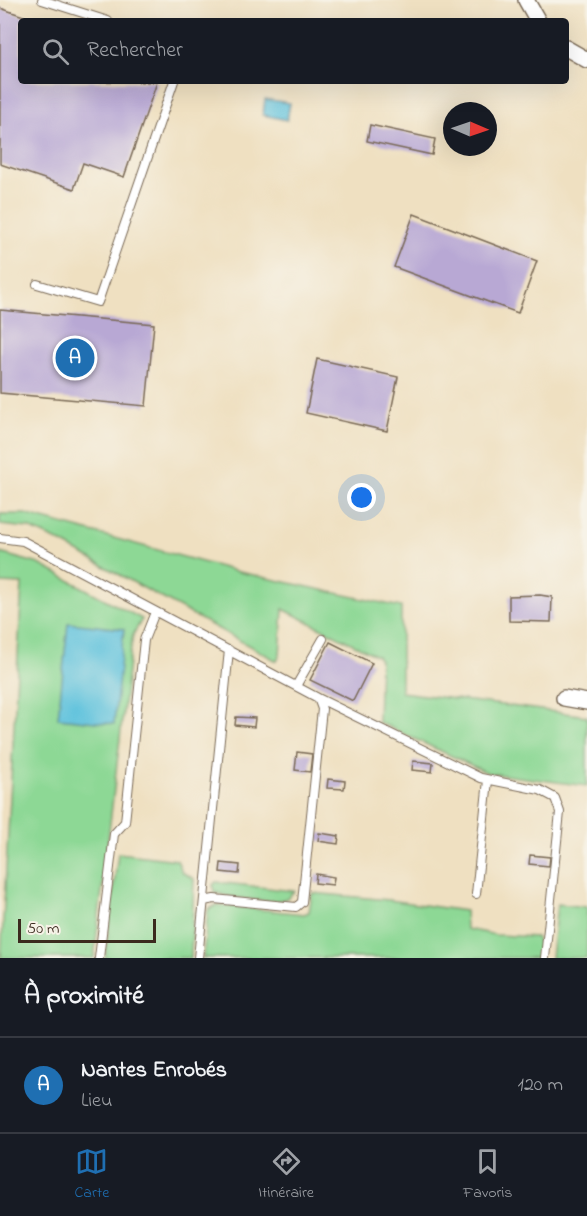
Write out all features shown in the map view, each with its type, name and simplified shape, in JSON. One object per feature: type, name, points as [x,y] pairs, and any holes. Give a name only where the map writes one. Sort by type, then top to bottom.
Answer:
[{"type":"street","points":[[526,0],[536,18]]},
{"type":"street","points":[[569,50],[587,60]]},
{"type":"street","points":[[564,698],[587,702]]},
{"type":"lane","points":[[42,0],[99,18]]},
{"type":"lane","points":[[37,285],[98,302],[173,84]]},
{"type":"lane","points":[[0,538],[23,541],[318,698],[488,780],[540,790],[555,798],[560,812],[545,958]]},
{"type":"lane","points":[[99,958],[114,834],[125,822],[144,640],[155,612]]},
{"type":"lane","points":[[296,686],[323,639]]},
{"type":"lane","points":[[198,958],[229,650]]},
{"type":"lane","points":[[204,901],[214,899],[296,907],[302,902],[322,709],[318,698]]},
{"type":"lane","points":[[476,894],[488,780]]},
{"type":"green space","points":[[0,514],[25,514],[239,572],[401,607],[401,692],[587,716],[587,786],[488,773],[378,722],[380,660],[377,656],[283,609],[280,655],[277,661],[58,541],[29,528],[0,525]]},
{"type":"green space","points":[[0,553],[39,564],[142,619],[133,635],[130,654],[94,958],[1,958],[22,584],[0,583]]},
{"type":"green space","points":[[118,853],[177,860],[182,872],[194,879],[191,958],[105,958]]},
{"type":"green space","points":[[216,882],[294,891],[288,898],[281,900],[251,900],[214,892],[213,885]]},
{"type":"green space","points":[[312,893],[389,900],[465,911],[466,929],[496,935],[536,937],[539,943],[537,958],[203,958],[208,910],[216,905],[304,914],[309,912]]},
{"type":"green space","points":[[557,904],[587,907],[587,958],[551,958]]},
{"type":"water","points":[[265,99],[290,103],[287,120],[263,115]]},
{"type":"water","points":[[68,623],[124,629],[114,724],[58,718]]},
{"type":"building","points":[[0,8],[29,18],[18,18],[18,84],[156,84],[124,177],[83,163],[74,189],[0,164]]},
{"type":"building","points":[[370,125],[435,139],[432,155],[367,141]]},
{"type":"building","points":[[414,214],[537,261],[518,313],[394,267]]},
{"type":"building","points":[[0,310],[154,324],[146,406],[0,393]]},
{"type":"building","points":[[317,359],[398,377],[387,431],[306,413]]},
{"type":"building","points":[[509,596],[552,597],[551,622],[509,621]]},
{"type":"building","points":[[330,642],[372,663],[353,701],[310,680]]},
{"type":"building","points":[[236,717],[255,718],[254,727],[235,725]]},
{"type":"building","points":[[297,752],[312,754],[310,772],[295,770]]},
{"type":"building","points":[[413,761],[433,763],[432,772],[412,770]]},
{"type":"building","points":[[328,779],[345,781],[344,789],[327,788]]},
{"type":"building","points":[[319,833],[339,836],[338,844],[318,841]]},
{"type":"building","points":[[530,855],[550,857],[549,866],[529,864]]},
{"type":"building","points":[[221,863],[240,865],[239,874],[220,872]]},
{"type":"building","points":[[316,874],[334,877],[333,885],[315,883]]},
{"type":"place","name":"Nantes Enrobés","points":[[75,358]]}]
